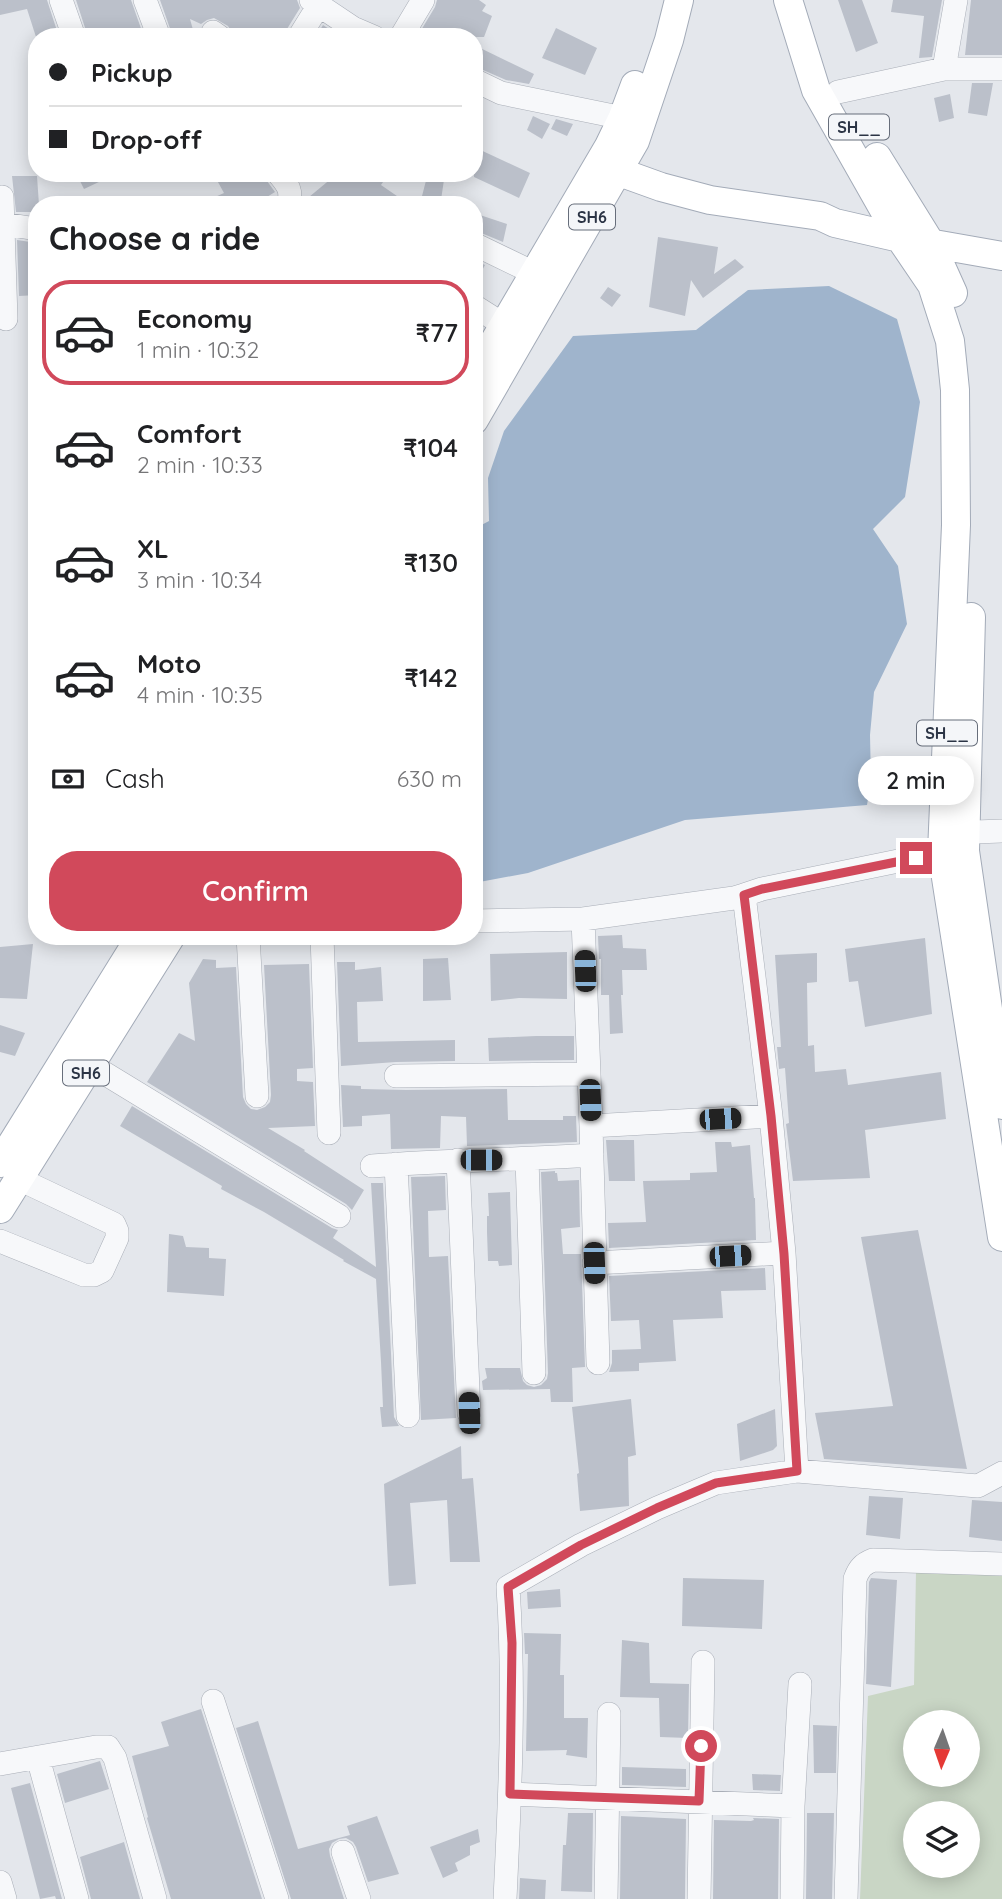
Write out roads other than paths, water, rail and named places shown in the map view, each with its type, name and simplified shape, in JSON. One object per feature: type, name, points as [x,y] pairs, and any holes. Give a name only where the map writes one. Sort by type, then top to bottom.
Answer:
[{"type":"main road","name":"SH6","points":[[483,361],[534,273],[607,168],[635,141],[632,119],[662,0]]},
{"type":"main road","name":"SH6","points":[[632,119],[669,40],[679,0]]},
{"type":"main road","name":"SH__","points":[[788,0],[816,90],[910,231]]},
{"type":"main road","name":"SH__","points":[[805,0],[833,84],[910,231],[932,285],[950,341],[955,390],[954,842],[1002,1237]]},
{"type":"main road","name":"SH6","points":[[483,403],[607,168]]},
{"type":"main road","points":[[607,168],[660,187],[710,200],[820,216],[835,223],[1002,239]]},
{"type":"main road","points":[[910,231],[1002,256]]},
{"type":"main road","points":[[954,842],[1002,1105]]},
{"type":"main road","name":"SH6","points":[[0,1209],[10,1171],[136,945]]},
{"type":"main road","name":"SH6","points":[[10,1171],[91,1066],[165,945]]},
{"type":"street","points":[[61,0],[71,28]]},
{"type":"street","points":[[145,0],[156,28]]},
{"type":"street","points":[[406,28],[423,0]]},
{"type":"street","points":[[944,69],[956,0]]},
{"type":"street","points":[[303,28],[315,3],[353,28]]},
{"type":"street","points":[[838,92],[944,69],[1002,69]]},
{"type":"street","points":[[483,84],[500,93],[632,119]]},
{"type":"street","points":[[2,197],[6,319]]},
{"type":"street","points":[[4,224],[28,228]]},
{"type":"street","points":[[483,248],[534,273]]},
{"type":"street","points":[[483,312],[504,325]]},
{"type":"street","points":[[483,921],[583,919],[734,898],[1002,831]]},
{"type":"street","points":[[744,895],[771,1116],[784,1254],[797,1471]]},
{"type":"street","points":[[583,919],[598,1363]]},
{"type":"street","points":[[249,945],[257,1096]]},
{"type":"street","points":[[322,945],[329,1133]]},
{"type":"street","points":[[91,1066],[339,1216]]},
{"type":"street","points":[[396,1076],[589,1074]]},
{"type":"street","points":[[591,1126],[771,1116]]},
{"type":"street","points":[[372,1166],[592,1155]]},
{"type":"street","points":[[527,1159],[534,1373]]},
{"type":"street","points":[[458,1160],[469,1413]]},
{"type":"street","points":[[396,1164],[408,1416]]},
{"type":"street","points":[[0,1241],[84,1275],[94,1275],[102,1271],[117,1238],[114,1224],[10,1171]]},
{"type":"street","points":[[594,1263],[784,1254]]},
{"type":"street","points":[[505,1899],[510,1794],[512,1643],[508,1587],[581,1545],[716,1483],[797,1471],[978,1486],[1002,1473]]},
{"type":"street","points":[[846,1899],[855,1579],[858,1571],[863,1564],[873,1560],[1002,1564]]},
{"type":"street","points":[[699,1899],[703,1662]]},
{"type":"street","points":[[792,1899],[793,1806],[800,1684]]},
{"type":"street","points":[[213,1701],[277,1899]]},
{"type":"street","points":[[606,1899],[609,1714]]},
{"type":"street","points":[[0,1764],[108,1747],[115,1758],[155,1899]]},
{"type":"street","points":[[38,1758],[77,1899]]},
{"type":"street","points":[[510,1794],[793,1806]]},
{"type":"street","points":[[342,1852],[359,1899]]},
{"type":"street","points":[[0,1882],[5,1899]]},
{"type":"water","points":[[829,286],[897,319],[920,402],[905,497],[873,529],[898,566],[907,624],[874,692],[870,735],[871,781],[867,805],[685,820],[528,873],[483,881],[483,524],[489,521],[488,478],[504,431],[573,336],[696,330],[748,290]]}]
